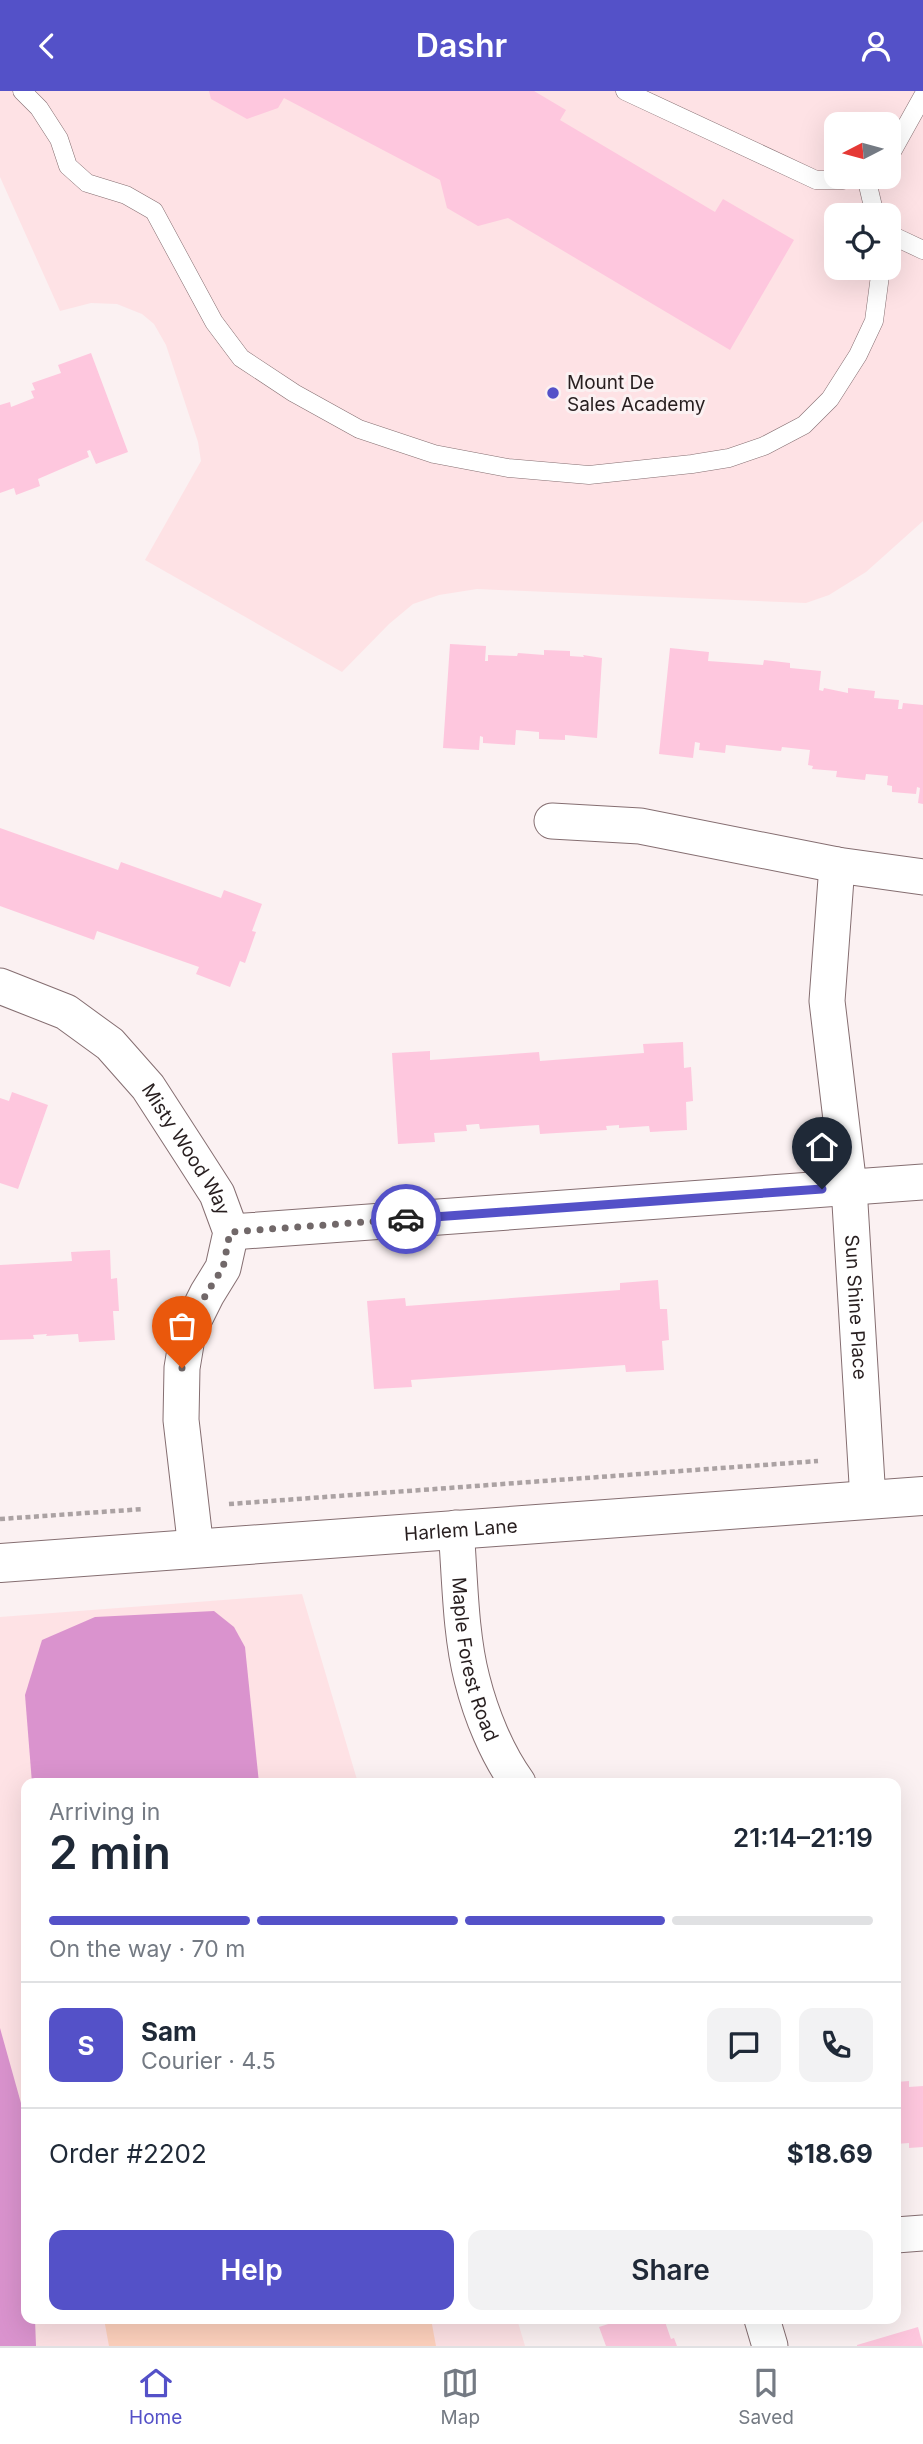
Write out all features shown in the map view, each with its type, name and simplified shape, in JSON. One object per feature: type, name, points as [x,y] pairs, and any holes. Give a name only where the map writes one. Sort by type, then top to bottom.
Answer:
[{"type":"street","points":[[552,821],[640,826],[837,865],[923,877]]},
{"type":"street","name":"Sun Shine Place","points":[[837,865],[827,1001],[849,1187],[868,1500]]},
{"type":"street","name":"Misty Wood Way","points":[[0,986],[65,1012],[110,1044],[148,1087],[217,1194],[230,1232],[223,1268],[206,1294],[188,1332],[182,1368],[181,1420],[196,1549]]},
{"type":"street","points":[[230,1232],[923,1182]]},
{"type":"street","name":"Harlem Lane","points":[[0,1563],[923,1496]]},
{"type":"street","name":"Maple Forest Road","points":[[456,1528],[465,1635],[472,1679],[506,1767],[514,1778]]},
{"type":"street","points":[[901,2235],[923,2233]]},
{"type":"street","points":[[763,2324],[770,2346]]},
{"type":"lane","points":[[22,91],[39,108],[59,139],[68,166],[86,183],[126,195],[154,211],[214,322],[241,358],[294,393],[359,429],[434,454],[508,468],[589,475],[729,458],[764,446],[804,425],[830,399],[858,355],[874,321],[879,280]]},
{"type":"lane","points":[[625,91],[816,180],[824,180]]},
{"type":"lane","points":[[901,135],[923,96]]},
{"type":"lane","points":[[901,240],[923,250]]},
{"type":"path","points":[[226,1504],[818,1461]]},
{"type":"path","points":[[0,1518],[144,1509]]},
{"type":"shaded area","name":"Mount De Sales Academy","points":[[0,91],[923,91],[923,521],[866,572],[829,595],[806,603],[477,589],[439,595],[413,604],[389,624],[342,672],[145,560],[201,461],[198,442],[166,345],[154,324],[142,314],[117,304],[91,303],[60,311],[0,177]]},
{"type":"shaded area","points":[[302,1594],[357,1778],[21,1778],[21,2324],[518,2324],[525,2346],[0,2346],[0,1617]]},
{"type":"shaded area","points":[[214,1611],[234,1627],[245,1647],[258,1778],[32,1778],[25,1695],[42,1640],[95,1617]]},
{"type":"shaded area","points":[[0,2028],[21,2103],[21,2324],[35,2324],[36,2346],[0,2346]]},
{"type":"shaded area","points":[[105,2324],[432,2324],[436,2346],[109,2346]]},
{"type":"building","points":[[209,91],[534,91],[566,110],[560,120],[715,212],[723,199],[794,240],[730,350],[508,218],[478,226],[447,208],[440,180],[284,98],[278,108],[247,119],[211,99]]},
{"type":"building","points":[[91,353],[128,452],[96,464],[90,450],[87,451],[89,457],[38,479],[40,486],[16,495],[14,488],[0,493],[0,405],[10,402],[11,407],[34,398],[32,383],[61,373],[58,365]]},
{"type":"building","points":[[450,644],[486,646],[485,661],[488,661],[488,655],[544,655],[544,650],[570,651],[570,656],[602,658],[597,738],[565,735],[565,740],[539,739],[539,732],[516,730],[515,745],[483,743],[483,737],[480,736],[479,750],[443,748]]},
{"type":"building","points":[[670,648],[709,652],[708,661],[763,665],[764,660],[790,663],[790,668],[821,671],[819,690],[823,691],[824,688],[848,693],[848,688],[875,691],[874,698],[899,700],[898,709],[902,709],[903,703],[923,705],[923,804],[918,803],[920,788],[917,787],[916,794],[892,792],[892,786],[887,785],[888,776],[866,774],[865,780],[836,777],[837,771],[812,769],[813,766],[808,765],[810,750],[782,747],[781,751],[726,745],[725,753],[699,750],[700,743],[695,742],[693,758],[659,754]]},
{"type":"building","points":[[0,828],[118,870],[121,862],[221,898],[224,890],[262,904],[252,931],[256,932],[245,963],[240,961],[230,987],[196,974],[199,967],[97,931],[94,940],[0,906]]},
{"type":"building","points":[[683,1042],[684,1068],[691,1067],[693,1101],[686,1102],[687,1130],[650,1132],[649,1126],[619,1128],[619,1125],[606,1126],[607,1130],[540,1134],[539,1125],[480,1129],[477,1124],[466,1125],[467,1131],[434,1133],[435,1142],[398,1144],[392,1053],[430,1051],[430,1060],[539,1052],[540,1061],[644,1053],[643,1044]]},
{"type":"building","points":[[12,1092],[48,1105],[18,1189],[0,1183],[0,1098],[9,1101]]},
{"type":"building","points":[[110,1250],[111,1279],[117,1278],[119,1311],[113,1311],[115,1340],[79,1342],[78,1334],[46,1336],[47,1334],[33,1335],[34,1339],[0,1340],[0,1265],[72,1261],[71,1252]]},
{"type":"building","points":[[658,1280],[660,1309],[667,1309],[669,1340],[662,1341],[664,1370],[626,1372],[625,1365],[411,1380],[412,1387],[374,1389],[367,1301],[405,1298],[406,1306],[620,1290],[620,1283]]},
{"type":"building","points":[[909,2081],[909,2087],[923,2086],[923,2147],[909,2148],[909,2143],[901,2144],[901,2082]]},
{"type":"building","points":[[608,2324],[666,2324],[671,2339],[674,2338],[677,2346],[606,2346],[599,2327]]},
{"type":"building","points":[[918,2327],[923,2346],[857,2346],[857,2345]]},
{"type":"way so far","points":[[182,1368],[188,1332],[206,1294],[223,1268],[230,1232],[406,1219]]},
{"type":"place","name":"Mount De Sales Academy","points":[[553,393]]},
{"type":"route","points":[[406,1219],[822,1189]]}]
